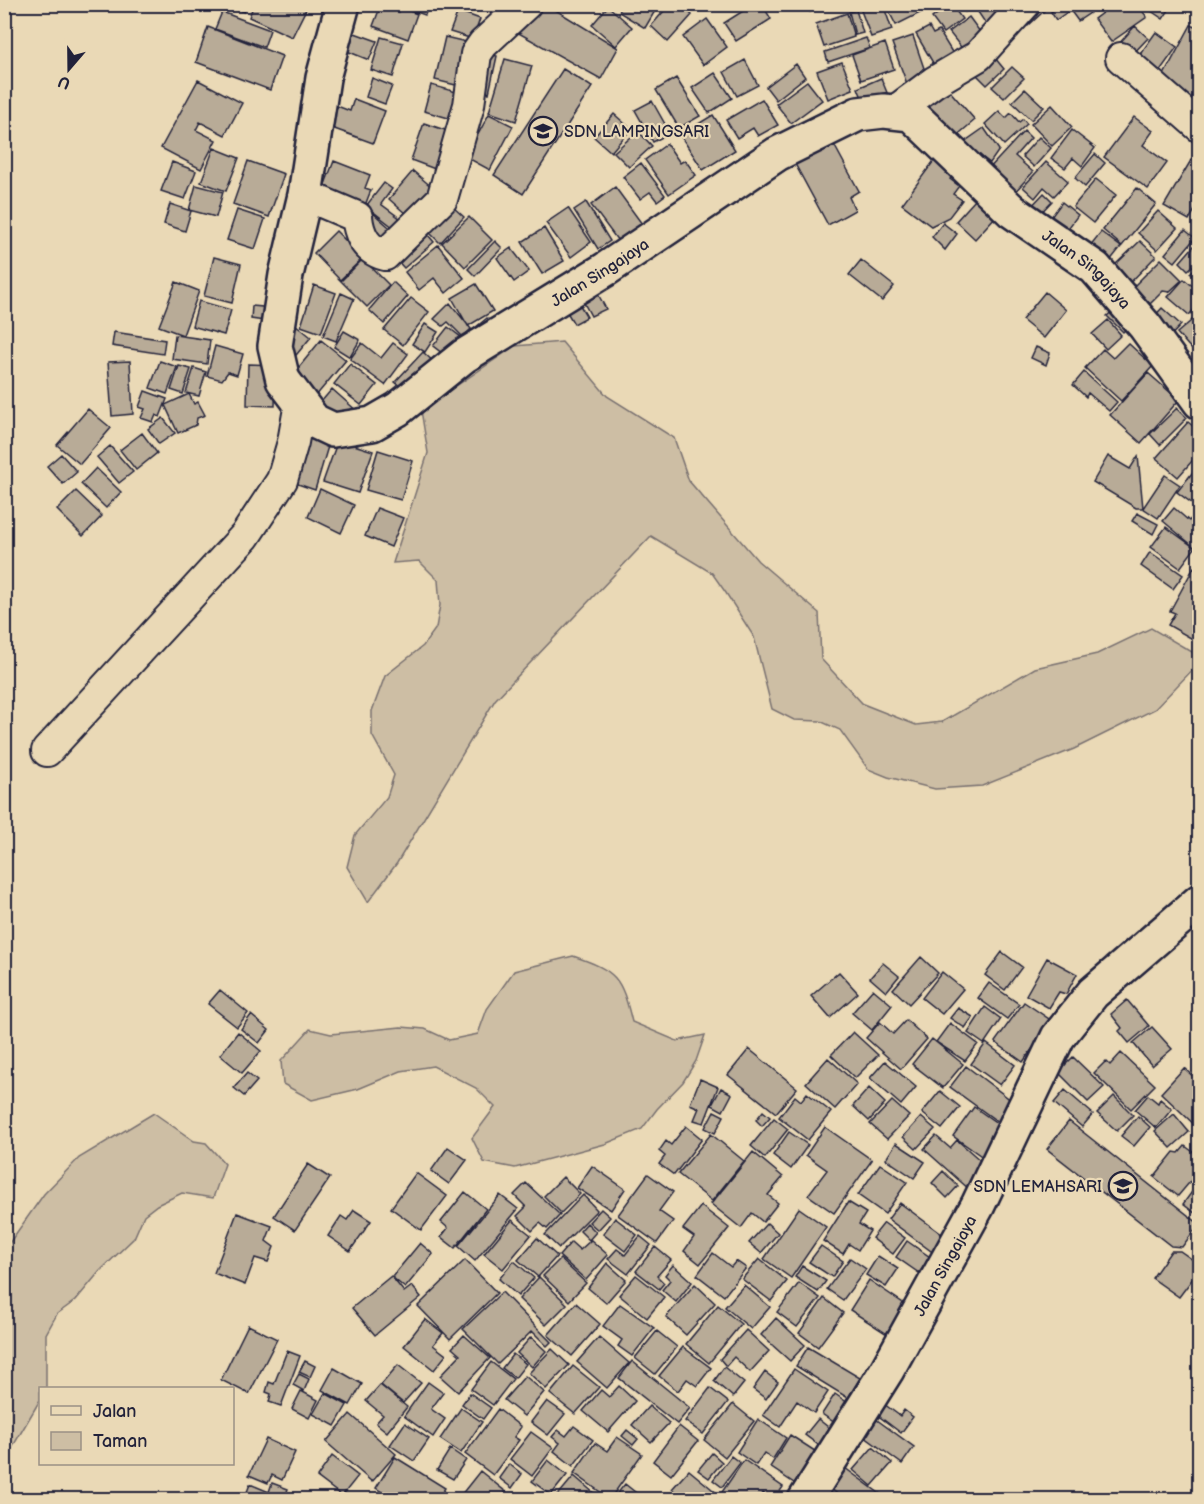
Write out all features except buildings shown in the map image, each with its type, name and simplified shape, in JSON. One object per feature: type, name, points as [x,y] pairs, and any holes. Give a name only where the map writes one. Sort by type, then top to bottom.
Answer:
[{"type":"street","name":"Jalan Singajaya","points":[[343,4],[323,78],[306,195],[286,275],[274,346],[283,380],[314,421],[333,430],[372,424],[398,409],[464,356],[606,269],[777,154],[858,114],[895,111],[911,114],[1012,211],[1095,268],[1145,326],[1198,395]]},
{"type":"street","points":[[306,195],[357,217],[359,235],[375,252],[385,255],[442,199],[469,105],[476,54],[483,44],[526,4]]},
{"type":"street","points":[[895,111],[934,82],[978,56],[1025,4]]},
{"type":"street","points":[[1120,58],[1200,127]]},
{"type":"street","points":[[47,751],[245,536],[282,480],[293,442],[300,403]]},
{"type":"street","name":"Jalan Singajaya","points":[[805,1500],[887,1370],[978,1205],[1058,1037],[1093,993],[1200,901]]},
{"type":"green space","points":[[562,342],[607,396],[674,438],[689,481],[758,561],[819,613],[821,659],[863,704],[916,725],[942,722],[1035,668],[1097,654],[1151,628],[1199,656],[1199,663],[1155,709],[1074,749],[982,786],[935,789],[888,777],[868,769],[840,730],[820,721],[794,720],[772,709],[754,637],[726,593],[712,573],[651,536],[495,700],[397,863],[368,902],[347,867],[355,835],[387,797],[394,775],[372,735],[372,711],[385,676],[423,646],[436,628],[440,605],[438,580],[419,561],[393,563],[428,453],[421,410],[515,346]]},
{"type":"green space","points":[[573,956],[599,966],[615,978],[624,995],[632,1022],[677,1041],[705,1035],[696,1061],[683,1082],[657,1109],[642,1129],[605,1144],[515,1168],[484,1162],[472,1138],[495,1107],[476,1088],[433,1066],[401,1071],[358,1089],[312,1100],[283,1084],[281,1061],[310,1029],[331,1034],[401,1027],[425,1029],[449,1040],[478,1034],[487,1009],[514,971]]},
{"type":"green space","points":[[154,1113],[194,1141],[206,1143],[225,1164],[213,1198],[182,1193],[157,1205],[144,1215],[134,1238],[100,1271],[76,1300],[57,1314],[46,1334],[46,1387],[39,1387],[39,1402],[5,1460],[5,1249],[44,1194],[79,1158]]},
{"type":"place","name":"SDN LAMPINGSARI","points":[[543,131]]},
{"type":"place","name":"SDN LEMAHSARI","points":[[1123,1186]]}]
